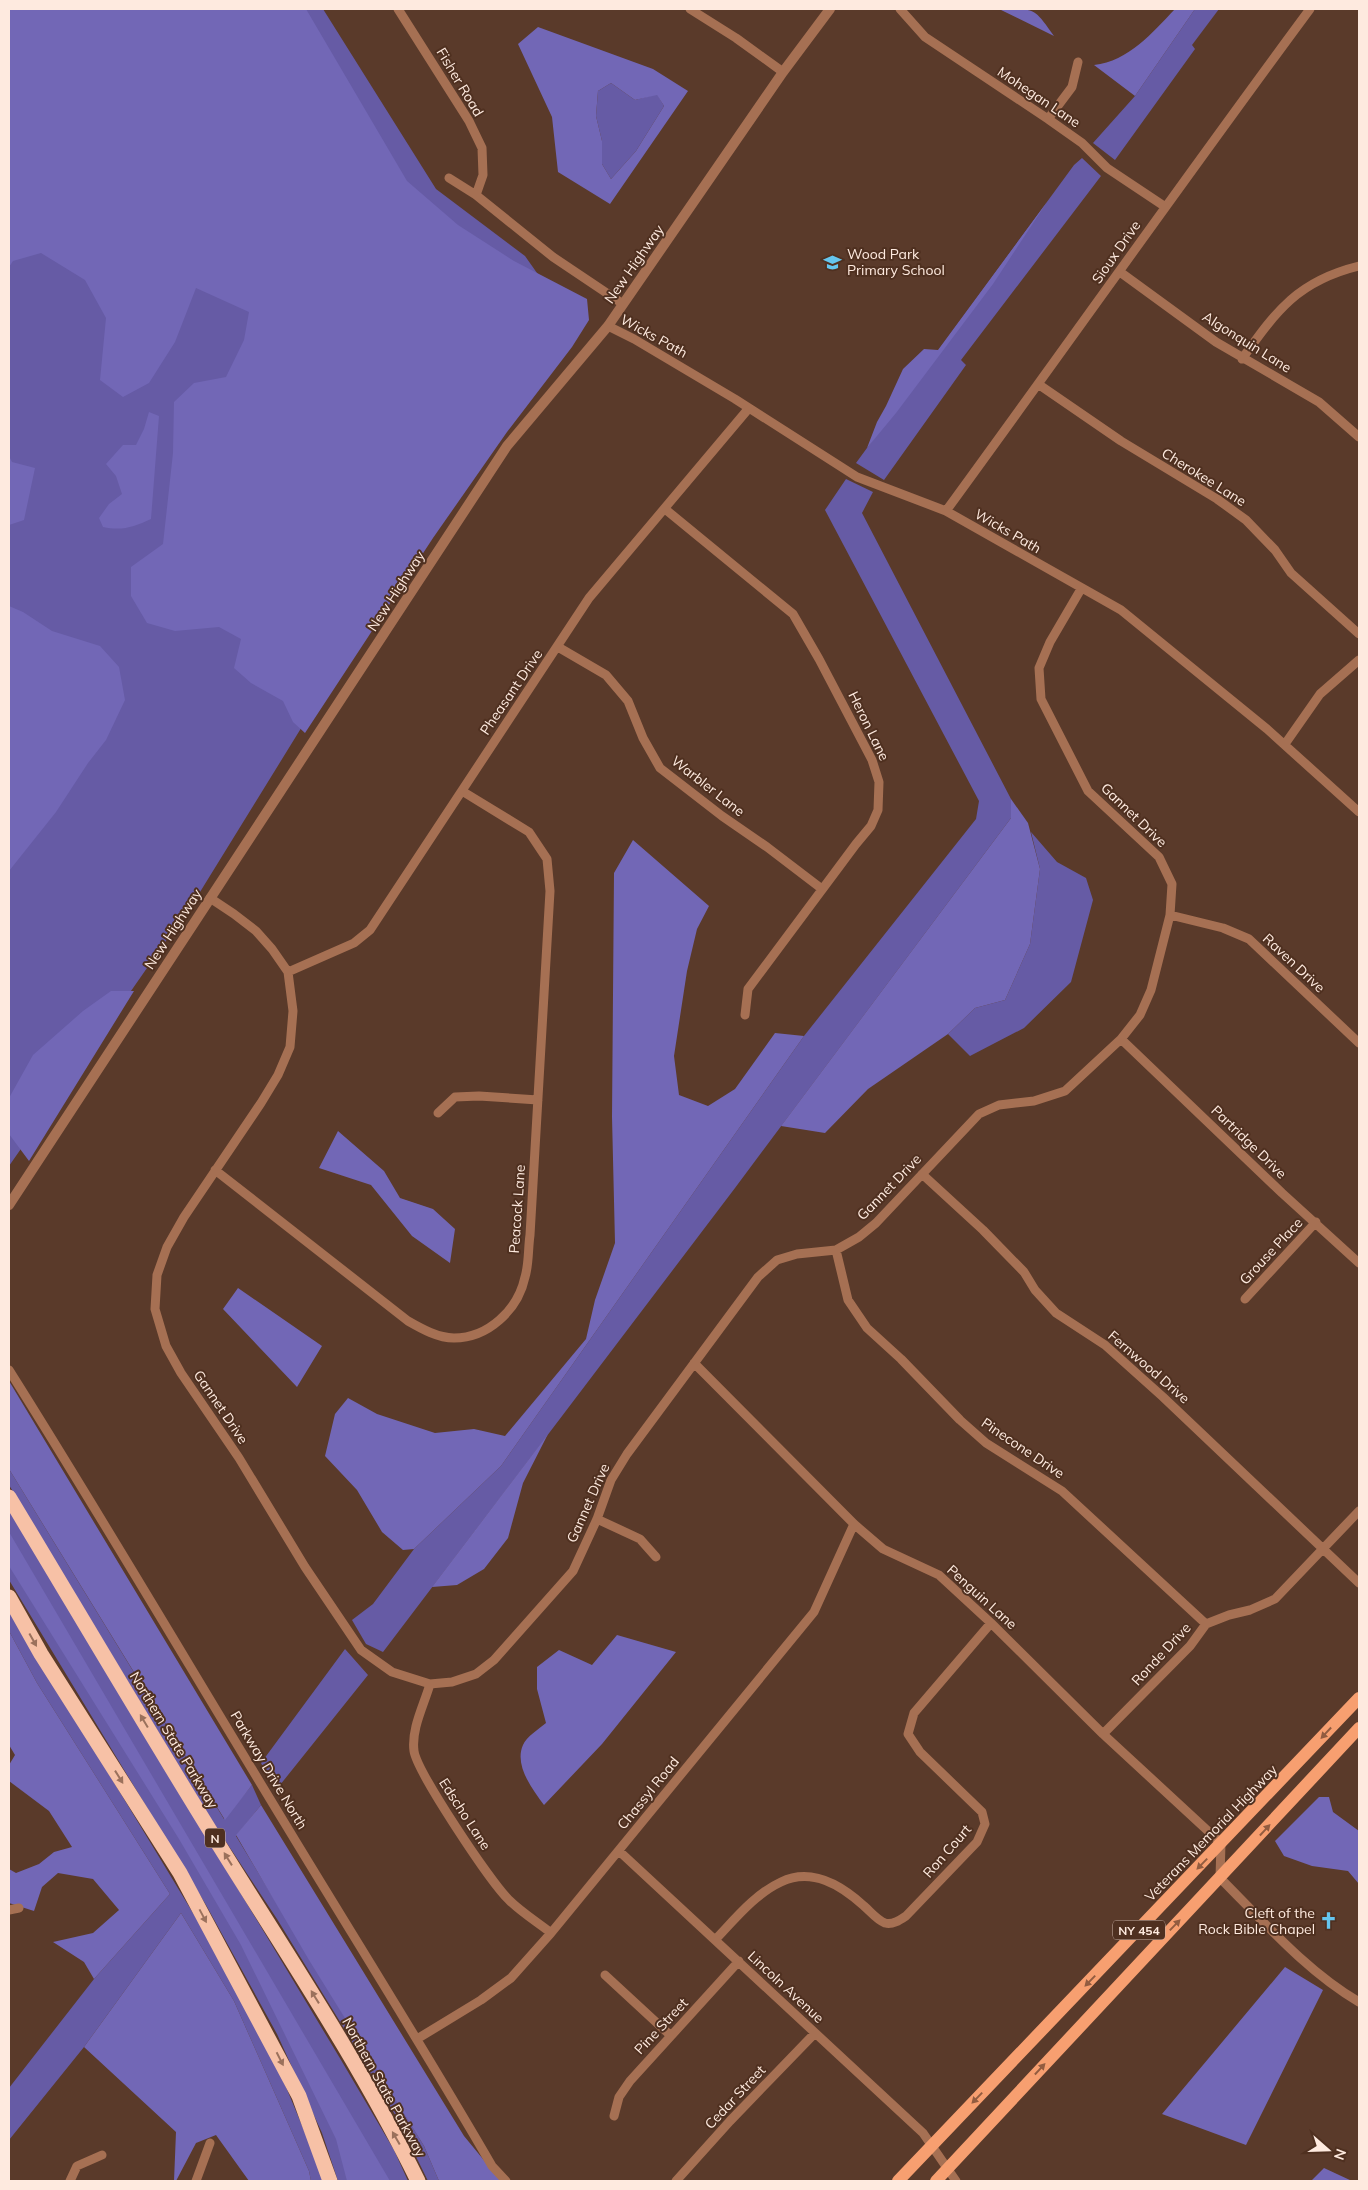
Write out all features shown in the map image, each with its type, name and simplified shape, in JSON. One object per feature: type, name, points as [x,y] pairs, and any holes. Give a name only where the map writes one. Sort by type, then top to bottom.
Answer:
[{"type":"highway","name":"Northern State Parkway","points":[[9,1497],[213,1836],[317,2000],[400,2144],[418,2181]]},
{"type":"highway","points":[[9,1597],[41,1654],[180,1873],[298,2096],[330,2181]]},
{"type":"main road","name":"Veterans Memorial Highway","points":[[898,2181],[1359,1698]]},
{"type":"main road","name":"NY 454","points":[[936,2181],[1359,1728]]},
{"type":"street","name":"Fisher Road","points":[[398,9],[469,121],[482,148],[483,175],[476,195]]},
{"type":"street","points":[[690,9],[736,38],[783,72]]},
{"type":"street","name":"New Highway","points":[[9,1205],[507,446],[608,326],[783,72],[830,9]]},
{"type":"street","name":"Mohegan Lane","points":[[900,9],[924,37],[1048,119],[1082,143],[1107,168],[1164,206]]},
{"type":"street","name":"Sioux Drive","points":[[946,511],[1120,272],[1164,206],[1310,9]]},
{"type":"street","points":[[1048,119],[1072,87],[1078,62]]},
{"type":"street","name":"Wicks Path","points":[[449,178],[476,195],[553,257],[623,304]]},
{"type":"street","points":[[1242,359],[1273,315],[1298,293],[1323,278],[1359,266]]},
{"type":"street","name":"Algonquin Lane","points":[[1120,272],[1242,359],[1319,402],[1359,437]]},
{"type":"street","name":"Wicks Path","points":[[608,326],[634,339],[749,408],[857,477],[946,511],[1120,610],[1285,744],[1359,812]]},
{"type":"street","name":"Cherokee Lane","points":[[1038,384],[1121,441],[1217,499],[1246,520],[1274,550],[1291,573],[1359,634]]},
{"type":"street","name":"Pheasant Drive","points":[[288,972],[354,943],[370,930],[589,598],[749,408]]},
{"type":"street","name":"Heron Lane","points":[[665,509],[794,614],[872,760],[879,782],[878,810],[871,826],[748,989],[746,1015]]},
{"type":"street","name":"Gannet Drive","points":[[210,898],[256,931],[288,972],[293,1011],[290,1047],[278,1074],[261,1103],[215,1170],[167,1247],[157,1275],[155,1309],[166,1346],[181,1373],[239,1458],[305,1567],[361,1650],[392,1672],[430,1684],[452,1682],[476,1674],[494,1660],[573,1571],[597,1519],[611,1480],[627,1454],[758,1277],[777,1260],[797,1254],[836,1250],[859,1237],[876,1223],[980,1114],[999,1105],[1034,1101],[1065,1091],[1121,1039],[1140,1015],[1151,990],[1170,915],[1172,884],[1159,857],[1088,791],[1041,700],[1039,668],[1050,642],[1082,590]]},
{"type":"street","name":"Warbler Lane","points":[[558,647],[606,676],[628,701],[643,738],[660,768],[822,889]]},
{"type":"street","points":[[1285,744],[1320,694],[1359,660]]},
{"type":"street","name":"Peacock Lane","points":[[215,1170],[408,1321],[429,1332],[454,1338],[477,1334],[498,1322],[518,1297],[526,1277],[538,1100],[550,891],[547,859],[529,832],[462,791]]},
{"type":"street","name":"Raven Drive","points":[[1170,915],[1223,928],[1249,939],[1359,1043]]},
{"type":"street","name":"Partridge Drive","points":[[1121,1039],[1282,1193],[1359,1263]]},
{"type":"street","points":[[438,1113],[455,1098],[479,1096],[538,1100]]},
{"type":"street","name":"Fernwood Drive","points":[[922,1174],[983,1230],[1024,1272],[1035,1290],[1056,1313],[1104,1345],[1141,1377],[1359,1583]]},
{"type":"street","name":"Grouse Place","points":[[1245,1299],[1316,1222]]},
{"type":"street","name":"Pinecone Drive","points":[[836,1250],[848,1300],[867,1328],[980,1437],[1062,1490],[1206,1624]]},
{"type":"street","name":"Penguin Lane","points":[[694,1363],[854,1524],[883,1549],[940,1576],[991,1623],[1103,1734],[1221,1843]]},
{"type":"street","name":"Parkway Drive North","points":[[9,1370],[417,2039],[492,2166],[506,2181]]},
{"type":"street","name":"Ronde Drive","points":[[1103,1734],[1190,1646],[1206,1624],[1229,1615],[1250,1610],[1275,1599],[1359,1511]]},
{"type":"street","points":[[597,1519],[640,1539],[656,1557]]},
{"type":"street","name":"Chassyl Road","points":[[417,2039],[481,2000],[511,1978],[551,1933],[814,1612],[854,1524]]},
{"type":"street","name":"Ron Court","points":[[715,1940],[754,1899],[772,1886],[795,1877],[823,1878],[846,1890],[882,1922],[894,1923],[906,1916],[977,1842],[985,1824],[982,1812],[920,1752],[908,1734],[914,1713],[991,1623]]},
{"type":"street","name":"Edscho Lane","points":[[430,1684],[415,1732],[414,1752],[428,1780],[491,1879],[508,1900],[551,1933]]},
{"type":"street","points":[[1221,1843],[1220,1878],[1303,1960],[1344,1993],[1359,2002]]},
{"type":"street","name":"Lincoln Avenue","points":[[619,1851],[923,2133],[956,2181]]},
{"type":"street","points":[[9,1910],[18,1908]]},
{"type":"street","name":"Pine Street","points":[[614,2116],[618,2097],[630,2081],[739,1961]]},
{"type":"street","points":[[605,1975],[670,2035]]},
{"type":"street","name":"Cedar Street","points":[[676,2181],[730,2121],[816,2033]]},
{"type":"street","points":[[196,2181],[210,2143]]},
{"type":"street","points":[[70,2181],[76,2166],[102,2155]]},
{"type":"shaded area","points":[[9,9],[323,9],[436,189],[525,256],[561,307],[200,892],[9,1166]]},
{"type":"shaded area","points":[[9,9],[306,9],[407,181],[458,225],[514,261],[587,299],[589,320],[572,347],[507,432],[433,538],[305,733],[293,722],[283,701],[251,683],[234,668],[241,639],[219,627],[175,631],[147,623],[131,596],[131,567],[163,544],[173,453],[174,402],[194,383],[226,377],[244,340],[249,312],[196,288],[175,342],[149,383],[123,397],[100,380],[106,318],[85,280],[41,253],[13,261],[9,267]]},
{"type":"shaded area","points":[[999,9],[1032,11],[1042,19],[1054,36]]},
{"type":"shaded area","points":[[1175,9],[1195,9],[1135,96],[1094,65],[1118,58],[1129,52]]},
{"type":"shaded area","points":[[1195,9],[1219,9],[1192,45],[1195,49],[1115,160],[1093,143],[1135,96]]},
{"type":"shaded area","points":[[538,27],[653,69],[688,91],[610,204],[558,172],[552,117],[518,44]],"holes":[[[611,83],[635,100],[657,95],[664,106],[636,151],[611,179],[602,164],[602,141],[596,116],[598,91]]]},
{"type":"shaded area","points":[[611,83],[635,100],[657,94],[664,106],[636,151],[611,179],[602,164],[602,141],[596,116],[598,91]]},
{"type":"shaded area","points":[[1082,158],[1101,176],[961,360],[966,365],[884,480],[856,463],[1074,165]]},
{"type":"shaded area","points":[[1047,202],[993,284],[896,413],[867,448],[877,422],[903,369],[924,349],[938,350]]},
{"type":"shaded area","points":[[149,412],[159,416],[151,519],[128,528],[103,527],[99,518],[109,504],[122,494],[116,476],[106,464],[123,445],[136,445],[144,429]]},
{"type":"shaded area","points":[[9,456],[12,462],[35,468],[24,520],[9,525]]},
{"type":"shaded area","points":[[846,479],[873,492],[862,513],[1011,799],[1011,818],[735,1188],[383,1652],[366,1644],[352,1620],[373,1604],[414,1549],[501,1466],[804,1036],[976,819],[979,801],[825,510]]},
{"type":"shaded area","points":[[9,606],[23,612],[52,631],[100,646],[119,667],[125,700],[106,740],[88,763],[56,812],[9,871]]},
{"type":"shaded area","points":[[1011,799],[1028,823],[1040,869],[1030,944],[1005,1000],[975,1008],[948,1034],[868,1089],[825,1133],[781,1126],[1011,818]]},
{"type":"shaded area","points":[[1031,832],[1057,862],[1086,878],[1093,900],[1071,982],[1024,1028],[970,1056],[948,1034],[975,1008],[1005,1000],[1030,944],[1040,869]]},
{"type":"shaded area","points":[[633,840],[709,906],[697,929],[687,971],[674,1056],[679,1095],[708,1106],[735,1089],[775,1033],[804,1036],[501,1466],[414,1549],[403,1550],[382,1532],[357,1490],[325,1456],[335,1414],[348,1398],[377,1414],[435,1433],[474,1429],[505,1436],[586,1339],[595,1300],[615,1243],[612,1117],[614,873]]},
{"type":"shaded area","points":[[111,991],[134,991],[29,1161],[9,1134],[9,1098],[33,1055],[83,1011]]},
{"type":"shaded area","points":[[338,1131],[384,1171],[400,1198],[433,1209],[455,1229],[450,1263],[412,1236],[371,1185],[319,1168]]},
{"type":"shaded area","points":[[238,1288],[322,1346],[297,1387],[223,1309]]},
{"type":"shaded area","points":[[9,1381],[252,1785],[225,1820],[9,1469]]},
{"type":"shaded area","points":[[548,1434],[523,1483],[508,1538],[484,1569],[457,1585],[432,1587]]},
{"type":"shaded area","points":[[9,1469],[224,1819],[252,1785],[261,1805],[236,1836],[424,2146],[439,2181],[428,2181],[397,2118],[350,2038],[277,1919],[211,1819],[9,1485]]},
{"type":"shaded area","points":[[9,1508],[341,2060],[394,2150],[408,2181],[338,2181],[322,2133],[277,2034],[206,1905],[9,1580]]},
{"type":"shaded area","points":[[9,1532],[390,2181],[347,2181],[336,2139],[241,1945],[179,1839],[9,1566]]},
{"type":"shaded area","points":[[9,1609],[242,1994],[286,2087],[325,2181],[311,2181],[309,2171],[234,2001],[181,1913],[84,2047],[9,2140],[9,2088],[94,1979],[170,1894],[37,1683],[9,1631]]},
{"type":"shaded area","points":[[9,1631],[37,1683],[170,1894],[94,1979],[84,1962],[53,1942],[93,1933],[119,1910],[93,1879],[58,1873],[42,1887],[34,1911],[9,1903],[9,1869],[16,1873],[39,1864],[54,1852],[72,1847],[49,1811],[9,1781],[9,1765],[15,1755],[9,1745]]},
{"type":"shaded area","points":[[617,1635],[676,1652],[602,1744],[544,1805],[534,1792],[521,1761],[523,1745],[530,1736],[546,1723],[537,1689],[537,1667],[559,1650],[592,1665]]},
{"type":"shaded area","points":[[345,1649],[368,1675],[276,1790],[261,1763]]},
{"type":"shaded area","points":[[1319,1797],[1329,1797],[1333,1812],[1359,1831],[1359,1884],[1348,1871],[1312,1866],[1284,1856],[1275,1841]]},
{"type":"shaded area","points":[[261,1805],[464,2136],[501,2181],[439,2181],[424,2146],[309,1960],[236,1835]]},
{"type":"shaded area","points":[[181,1913],[234,2001],[309,2171],[311,2181],[249,2181],[216,2135],[196,2143],[176,2181],[174,2181],[176,2132],[84,2047]]},
{"type":"shaded area","points":[[1285,1967],[1323,1990],[1246,2145],[1162,2114]]},
{"type":"shaded area","points":[[1324,2168],[1352,2181],[1311,2181]]},
{"type":"place","name":"Wood Park Primary School","points":[[833,262]]},
{"type":"place","name":"Cleft of the Rock Bible Chapel","points":[[1329,1921]]}]
